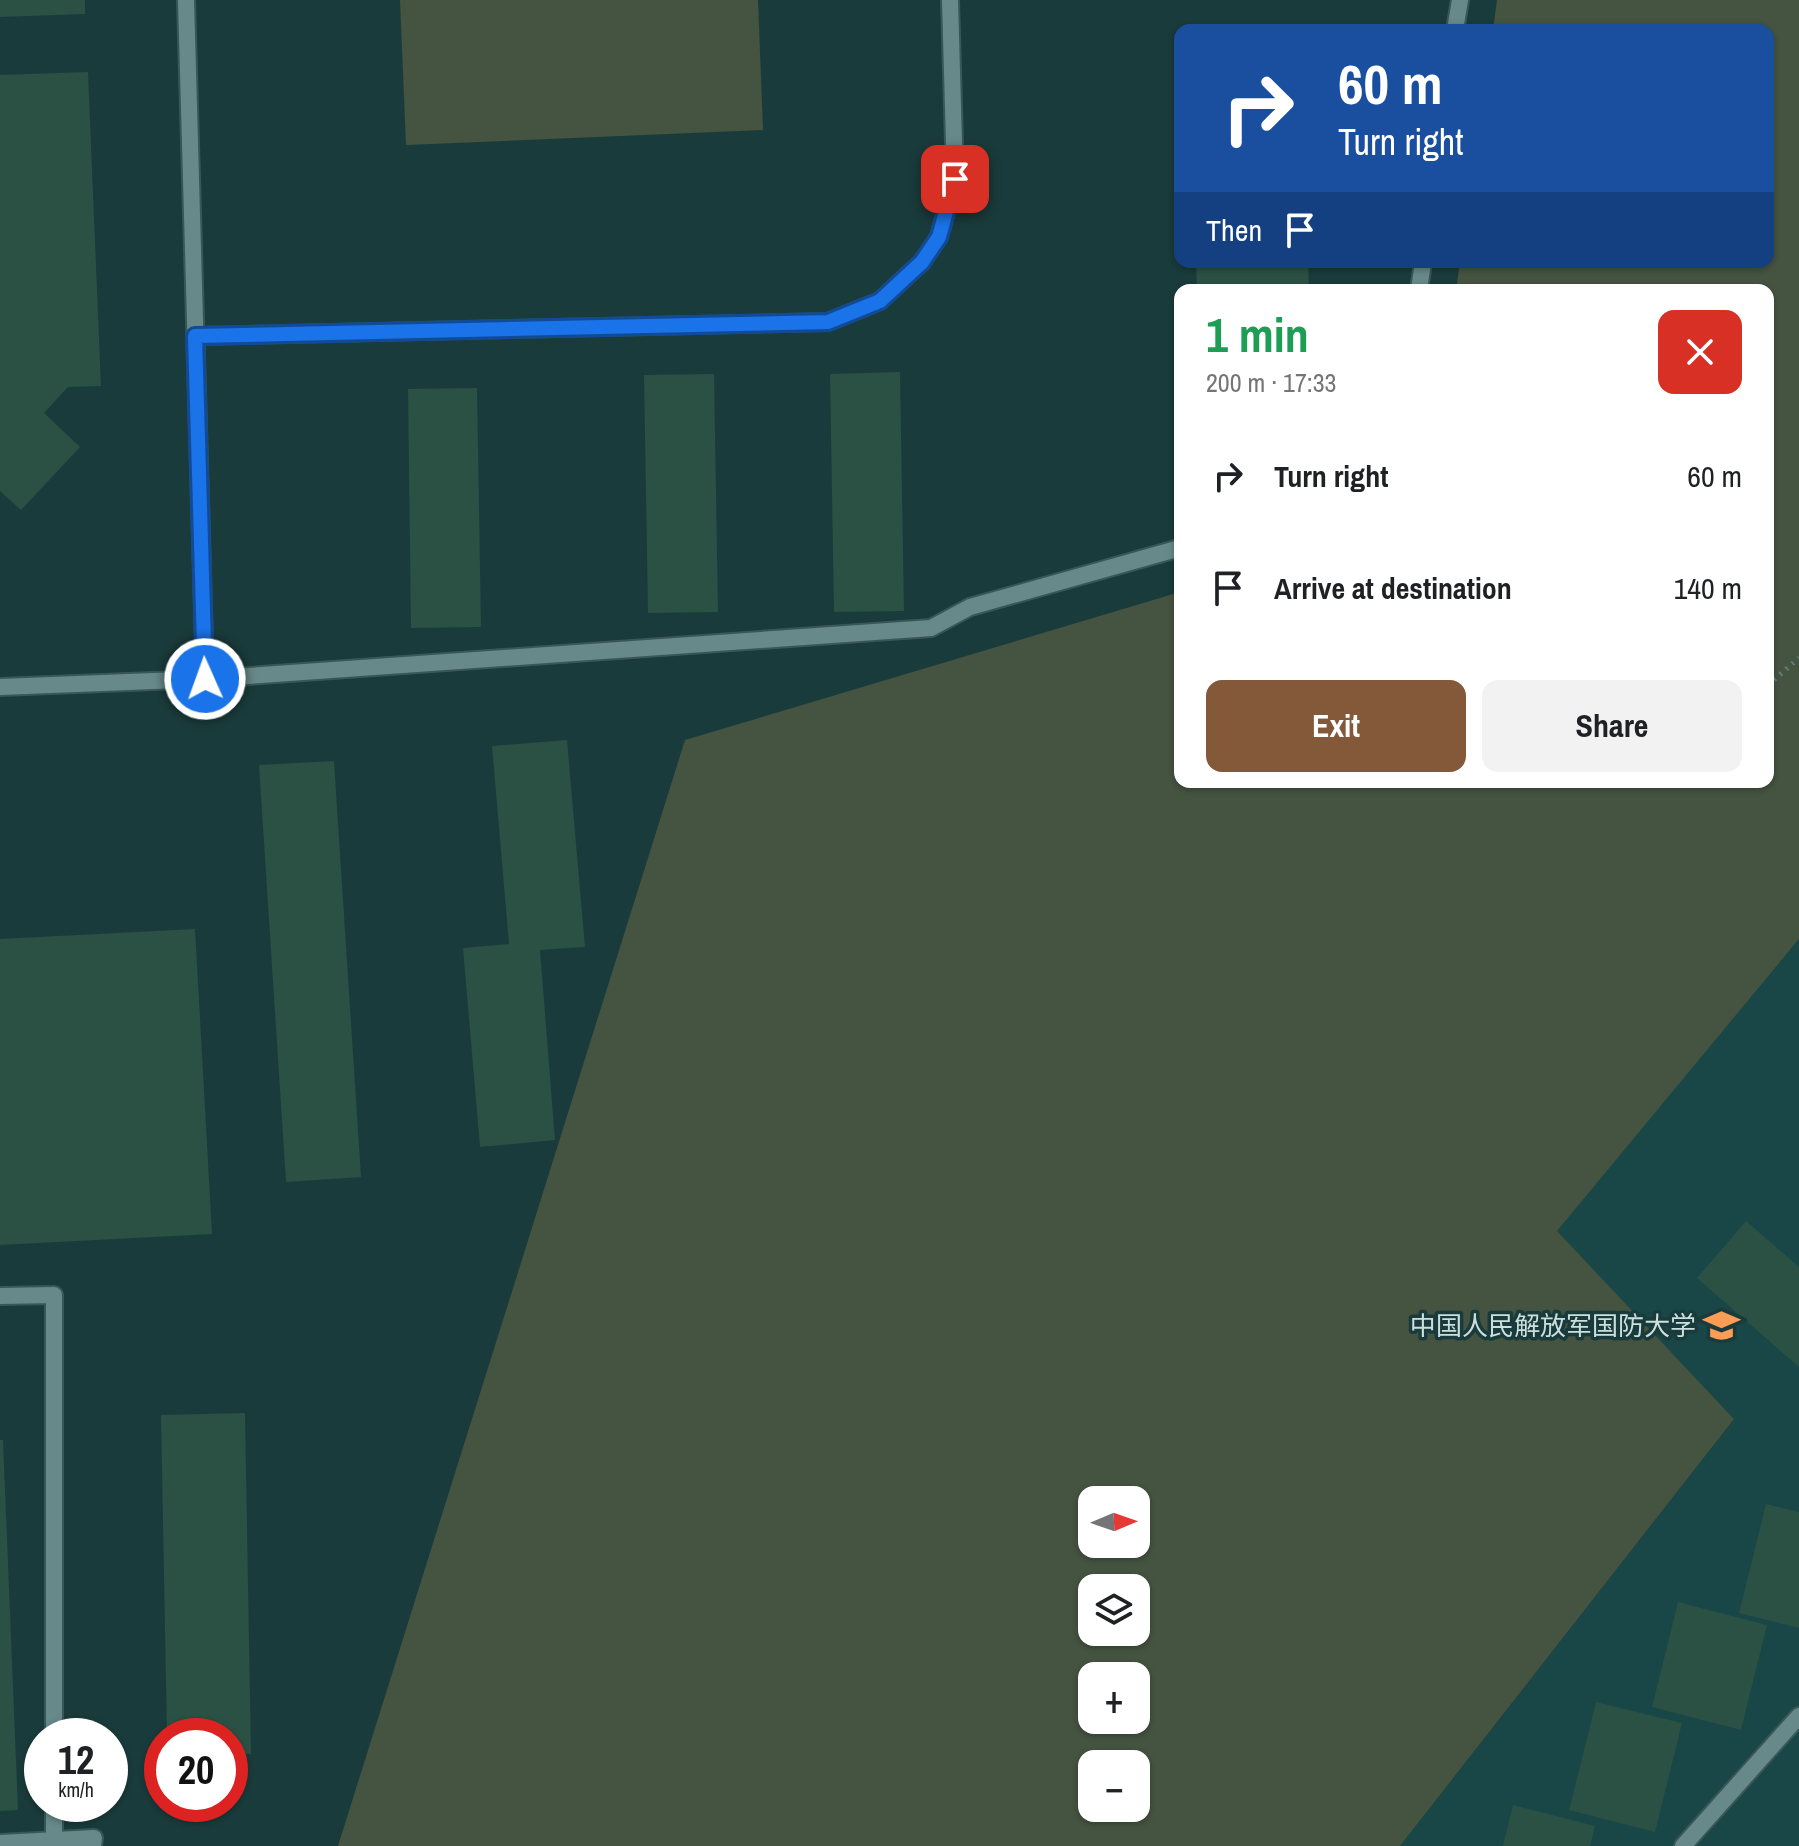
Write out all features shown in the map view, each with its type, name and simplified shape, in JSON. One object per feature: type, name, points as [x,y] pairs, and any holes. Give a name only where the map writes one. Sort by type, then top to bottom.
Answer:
[{"type":"street","points":[[186,0],[205,679]]},
{"type":"street","points":[[195,336],[828,322],[880,301],[922,262],[939,237],[955,179],[950,0]]},
{"type":"street","points":[[1456,24],[1460,0]]},
{"type":"street","points":[[0,687],[205,679],[931,628],[970,607],[1174,550]]},
{"type":"street","points":[[0,1296],[54,1295],[54,1718]]},
{"type":"street","points":[[1683,1846],[1799,1716]]},
{"type":"street","points":[[54,1822],[54,1841]]},
{"type":"street","points":[[0,1843],[94,1838],[93,1846]]},
{"type":"path","points":[[1774,680],[1799,658]]},
{"type":"shaded area","name":"中国人民解放军国防大学","points":[[1799,939],[1799,1846],[1400,1846],[1734,1419],[1556,1231]]},
{"type":"green space","points":[[400,0],[758,0],[763,130],[406,145]]},
{"type":"green space","points":[[1497,0],[1799,0],[1799,939],[1557,1231],[1734,1419],[1400,1846],[338,1846],[685,740],[1174,594],[1174,788],[1774,788],[1774,284],[1457,284],[1459,268],[1774,268],[1774,24],[1494,24]]},
{"type":"building","points":[[0,0],[85,0],[85,14],[0,17]]},
{"type":"building","points":[[88,72],[101,386],[68,387],[44,413],[80,447],[21,510],[0,491],[0,75]]},
{"type":"building","points":[[1196,268],[1308,268],[1309,284],[1197,284]]},
{"type":"building","points":[[900,372],[904,611],[834,612],[830,374]]},
{"type":"building","points":[[714,374],[718,612],[648,613],[644,375]]},
{"type":"building","points":[[477,388],[481,627],[411,628],[408,389]]},
{"type":"building","points":[[567,740],[585,947],[540,950],[555,1140],[480,1147],[463,948],[509,944],[492,746]]},
{"type":"building","points":[[334,761],[361,1177],[286,1182],[259,765]]},
{"type":"building","points":[[195,929],[212,1234],[0,1245],[0,939]]},
{"type":"building","points":[[1746,1221],[1799,1267],[1799,1367],[1697,1278]]},
{"type":"building","points":[[245,1413],[251,1754],[248,1754],[248,1718],[167,1718],[161,1415]]},
{"type":"building","points":[[0,1440],[3,1440],[18,1810],[0,1811]]},
{"type":"building","points":[[1766,1504],[1799,1512],[1799,1628],[1739,1613]]},
{"type":"building","points":[[1678,1602],[1767,1625],[1741,1730],[1652,1707]]},
{"type":"building","points":[[1596,1702],[1682,1723],[1655,1832],[1569,1810]]},
{"type":"building","points":[[1513,1805],[1595,1826],[1590,1846],[1503,1846]]},
{"type":"place","name":"中国人民解放军国防大学","points":[[1722,1325]]},
{"type":"route","points":[[205,679],[195,336],[828,322],[880,301],[922,262],[939,237],[955,179]]}]
